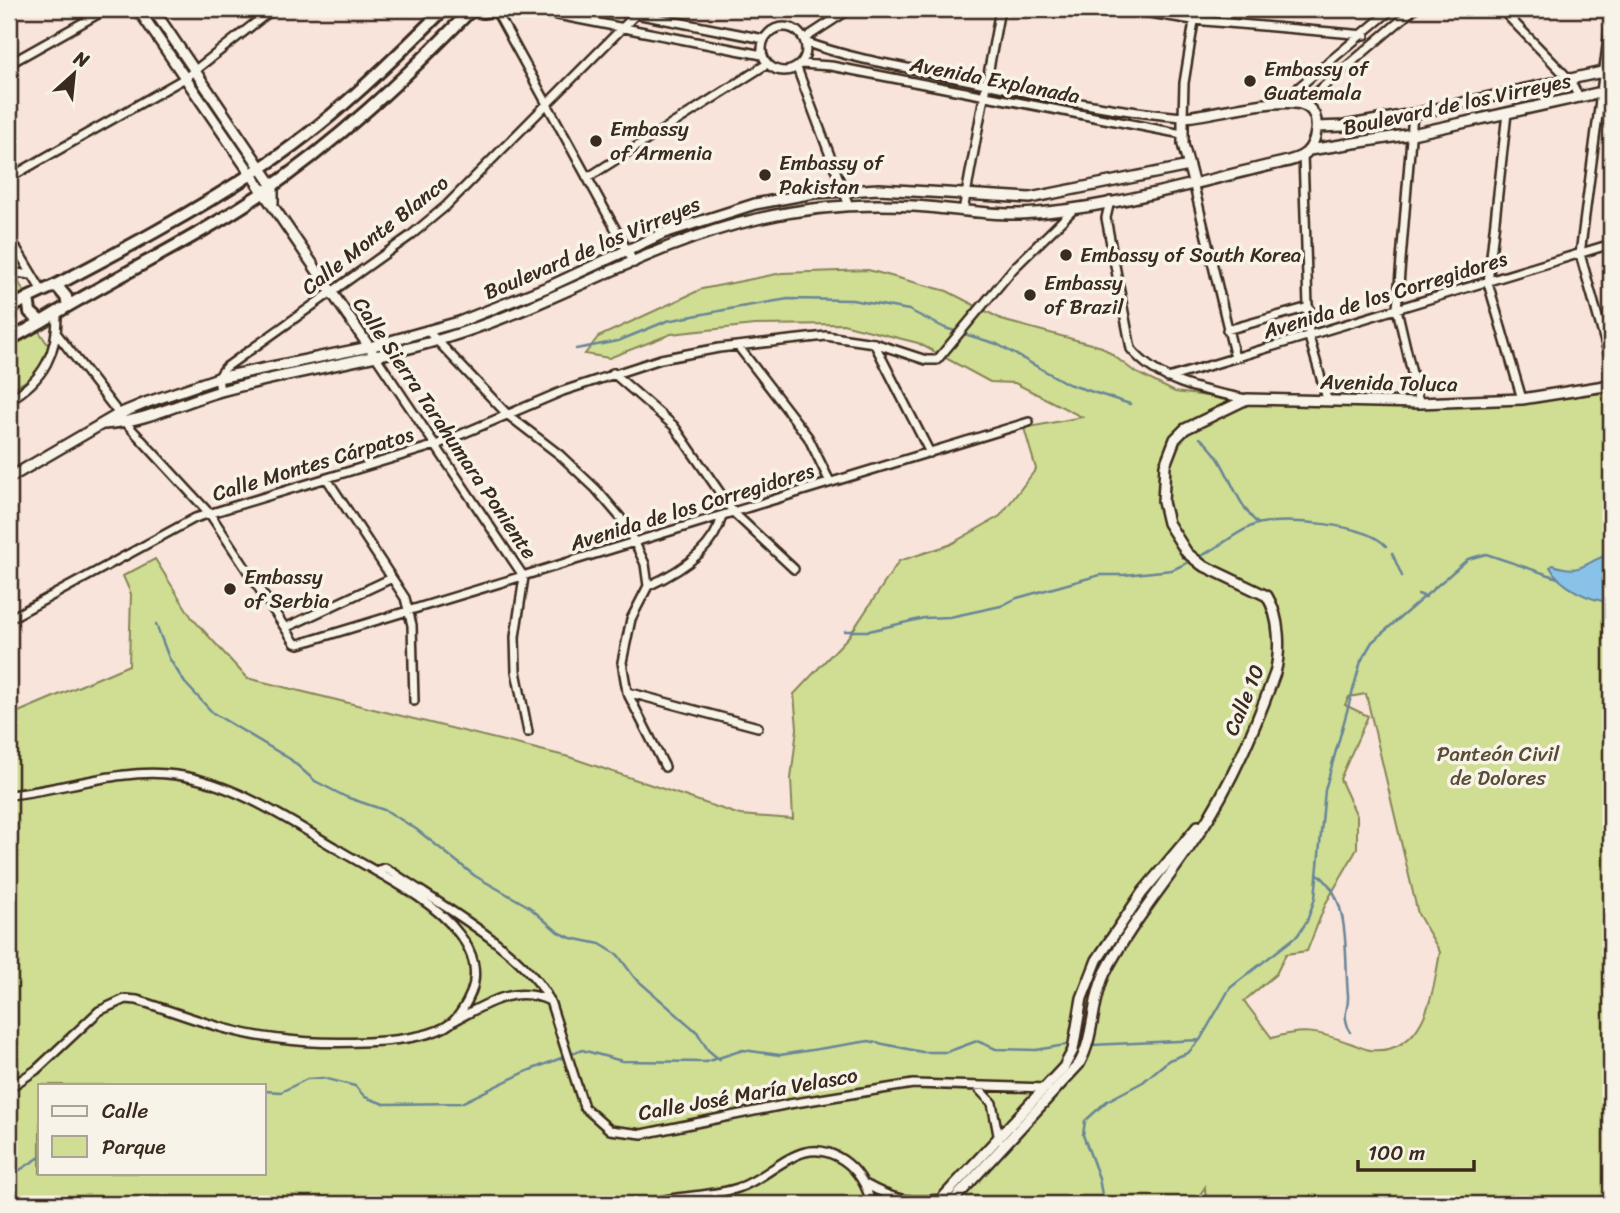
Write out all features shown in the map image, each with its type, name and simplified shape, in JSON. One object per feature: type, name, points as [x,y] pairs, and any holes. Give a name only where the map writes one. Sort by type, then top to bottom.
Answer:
[{"type":"main road","points":[[9,309],[148,237],[256,171],[360,89],[444,9]]},
{"type":"main road","points":[[9,340],[161,256],[268,189],[383,98],[469,10],[483,12],[494,9]]},
{"type":"main road","points":[[56,285],[66,296],[68,305]]},
{"type":"main road","points":[[28,298],[30,312],[41,322]]},
{"type":"street","points":[[9,64],[107,9]]},
{"type":"street","name":"Calle Sierra Tarahumara Poniente","points":[[138,9],[185,78],[256,171]]},
{"type":"street","name":"Calle Sierra Tarahumara Poniente","points":[[153,9],[196,71],[268,189],[273,203],[331,292],[524,577],[518,606],[516,660],[528,732]]},
{"type":"street","points":[[9,178],[196,71],[273,9]]},
{"type":"street","points":[[494,9],[634,263]]},
{"type":"street","points":[[527,9],[625,26],[762,55]]},
{"type":"street","points":[[610,9],[639,11],[764,38],[781,27],[794,30],[805,41],[806,52],[799,66],[849,206]]},
{"type":"street","points":[[805,41],[850,9]]},
{"type":"street","points":[[963,211],[981,96],[1000,9]]},
{"type":"street","points":[[1125,9],[1193,20],[1364,35]]},
{"type":"street","points":[[1196,9],[1182,134],[1235,358]]},
{"type":"street","points":[[1281,102],[1392,9]]},
{"type":"street","points":[[1303,104],[1414,9]]},
{"type":"street","points":[[1501,9],[1569,79],[1579,97]]},
{"type":"street","name":"Calle Monte Blanco","points":[[218,378],[225,368],[446,206],[639,11]]},
{"type":"street","points":[[1611,15],[1607,91],[1580,254],[1611,363]]},
{"type":"street","points":[[764,38],[762,55],[767,64],[778,71],[799,66]]},
{"type":"street","name":"Avenida Explanada","points":[[805,41],[832,52],[984,83],[1112,108],[1183,117]]},
{"type":"street","points":[[587,178],[767,64]]},
{"type":"street","name":"Avenida Explanada","points":[[799,66],[831,66],[1182,134]]},
{"type":"street","name":"Boulevard de los Virreyes","points":[[1317,127],[1344,126],[1413,114],[1608,71]]},
{"type":"street","name":"Boulevard de los Virreyes","points":[[104,424],[126,423],[220,391],[376,357],[436,340],[555,298],[634,263],[729,226],[795,211],[849,206],[918,206],[1018,214],[1077,206],[1292,160],[1306,152],[1412,134],[1607,91]]},
{"type":"street","points":[[1183,117],[1281,102],[1303,104],[1316,117],[1317,127],[1306,152],[1309,337],[1327,399]]},
{"type":"street","points":[[1507,113],[1488,283],[1522,400]]},
{"type":"street","points":[[1413,114],[1397,309],[1419,403]]},
{"type":"street","name":"Boulevard de los Virreyes","points":[[9,478],[119,414],[218,378],[369,347],[428,330],[550,286],[626,250],[724,212],[782,198],[844,190],[879,189],[1015,199],[1055,195],[1189,166]]},
{"type":"street","name":"Avenida Toluca","points":[[1110,200],[1105,218],[1129,342],[1141,361],[1168,378],[1206,392],[1247,399],[1419,403],[1522,400],[1611,386]]},
{"type":"street","name":"Calle Montes Cárpatos","points":[[9,619],[195,518],[436,445],[563,391],[661,359],[738,346],[826,336],[874,343],[926,360],[937,360],[945,354],[1039,241],[1077,206]]},
{"type":"street","points":[[9,236],[42,291]]},
{"type":"street","name":"Avenida de los Corregidores","points":[[1168,378],[1611,244]]},
{"type":"street","points":[[9,272],[31,275]]},
{"type":"street","points":[[1227,330],[1309,307]]},
{"type":"street","points":[[9,400],[28,389],[47,368],[57,334],[57,312]]},
{"type":"street","points":[[428,330],[508,415],[560,455],[596,489],[620,517],[635,543],[645,564],[648,586],[626,636],[622,662],[627,692],[665,767]]},
{"type":"street","points":[[57,334],[126,423],[210,514],[285,628],[392,578]]},
{"type":"street","points":[[874,343],[930,453]]},
{"type":"street","points":[[738,346],[802,428],[830,482]]},
{"type":"street","points":[[614,373],[674,426],[734,513],[794,569]]},
{"type":"street","points":[[218,378],[220,391]]},
{"type":"street","name":"Calle 10","points":[[945,1202],[1000,1150],[1079,1064],[1087,1045],[1096,1000],[1106,972],[1209,815],[1231,774],[1275,673],[1276,620],[1268,596],[1202,565],[1177,540],[1168,523],[1163,502],[1165,465],[1175,439],[1185,429],[1247,399]]},
{"type":"street","name":"Avenida de los Corregidores","points":[[285,628],[295,643],[305,643],[1029,422]]},
{"type":"street","points":[[327,479],[410,610],[414,701]]},
{"type":"street","points":[[648,586],[686,565],[711,541],[722,516]]},
{"type":"street","points":[[627,692],[758,727]]},
{"type":"street","points":[[9,795],[119,776],[178,775],[237,796],[375,871],[445,919],[468,945],[473,958],[474,984],[452,1023]]},
{"type":"street","name":"Calle 10","points":[[945,1202],[999,1136],[1046,1088],[1074,1046],[1082,998],[1097,960],[1142,893],[1209,815]]},
{"type":"street","name":"Calle José María Velasco","points":[[375,871],[385,868],[395,874],[516,958],[541,982],[560,1028],[584,1107],[610,1130],[642,1134],[902,1085],[1058,1089]]},
{"type":"street","points":[[9,1088],[36,1070],[99,1011],[125,999],[137,1000],[231,1031],[313,1042],[365,1042],[419,1035],[452,1023],[515,993],[538,996],[550,1001]]},
{"type":"street","points":[[976,1086],[992,1103],[1000,1150]]},
{"type":"street","points":[[648,1204],[734,1189],[807,1150],[834,1154],[852,1166],[865,1183],[871,1204]]},
{"type":"street","points":[[865,1183],[892,1197],[911,1201],[945,1202]]},
{"type":"green space","name":"Panteón Civil de Dolores","points":[[868,270],[947,291],[1005,321],[1102,347],[1135,372],[1175,392],[1274,404],[1524,403],[1611,392],[1611,1204],[1206,1204],[1205,1187],[1194,1204],[9,1204],[9,716],[129,665],[131,594],[123,576],[155,559],[192,618],[247,678],[569,757],[740,815],[793,819],[791,779],[797,728],[794,694],[849,636],[899,561],[949,545],[1000,516],[1036,469],[1024,428],[1082,417],[1015,383],[990,382],[918,343],[843,324],[754,325],[671,334],[609,358],[585,354],[598,337],[702,289],[782,273]],"holes":[[[1366,694],[1418,914],[1440,952],[1430,1002],[1415,1032],[1404,1042],[1389,1049],[1370,1050],[1329,1036],[1303,1032],[1272,1038],[1244,1001],[1276,974],[1286,954],[1307,951],[1326,903],[1357,849],[1357,816],[1340,779],[1368,716],[1345,705],[1349,697]]]},
{"type":"green space","points":[[9,276],[18,281],[24,292],[9,301]]},
{"type":"green space","points":[[38,330],[51,349],[39,373],[9,391],[9,346]]},
{"type":"water","points":[[1611,554],[1611,602],[1576,592],[1561,581],[1550,567],[1553,565],[1579,568]]},
{"type":"waterway","points":[[576,349],[618,341],[667,321],[740,307],[788,299],[852,300],[909,310],[945,328],[997,344],[1068,384],[1130,404]]},
{"type":"waterway","points":[[1200,438],[1218,457],[1241,502],[1258,524]]},
{"type":"waterway","points":[[1201,556],[1257,524],[1286,521],[1325,524],[1362,532],[1386,546]]},
{"type":"waterway","points":[[1392,553],[1402,576]]},
{"type":"waterway","points":[[1099,1204],[1102,1195],[1099,1178],[1083,1135],[1085,1121],[1107,1101],[1143,1082],[1169,1060],[1188,1053],[1200,1040],[1230,988],[1298,935],[1307,921],[1315,898],[1325,790],[1361,661],[1372,642],[1468,559],[1486,554],[1558,578]]},
{"type":"waterway","points":[[845,631],[869,631],[924,618],[950,617],[1001,606],[1017,598],[1100,575],[1172,570],[1187,563]]},
{"type":"waterway","points":[[1418,594],[1426,597]]},
{"type":"waterway","points":[[156,624],[169,658],[185,683],[213,713],[290,759],[315,781],[346,797],[387,811],[416,829],[475,876],[528,906],[558,932],[571,938],[600,944],[618,955],[634,977],[697,1032],[708,1050],[720,1060]]},
{"type":"waterway","points":[[1319,875],[1330,886],[1342,914],[1348,995],[1346,1016],[1350,1032]]},
{"type":"waterway","points":[[1091,1045],[1200,1040]]},
{"type":"waterway","points":[[266,1091],[281,1092],[307,1079],[323,1078],[355,1086],[365,1097],[384,1104],[461,1103],[525,1072],[582,1050],[622,1061],[706,1062],[743,1050],[780,1055],[869,1041],[922,1052],[947,1052],[977,1041],[996,1049],[1036,1050],[1071,1044]]},
{"type":"waterway","points":[[9,1177],[38,1158]]},
{"type":"place","name":"Embassy of Guatemala","points":[[1250,81]]},
{"type":"place","name":"Embassy of Armenia","points":[[596,141]]},
{"type":"place","name":"Embassy of Pakistan","points":[[765,175]]},
{"type":"place","name":"Embassy of South Korea","points":[[1066,255]]},
{"type":"place","name":"Embassy of Brazil","points":[[1030,295]]},
{"type":"place","name":"Embassy of Serbia","points":[[230,589]]}]
